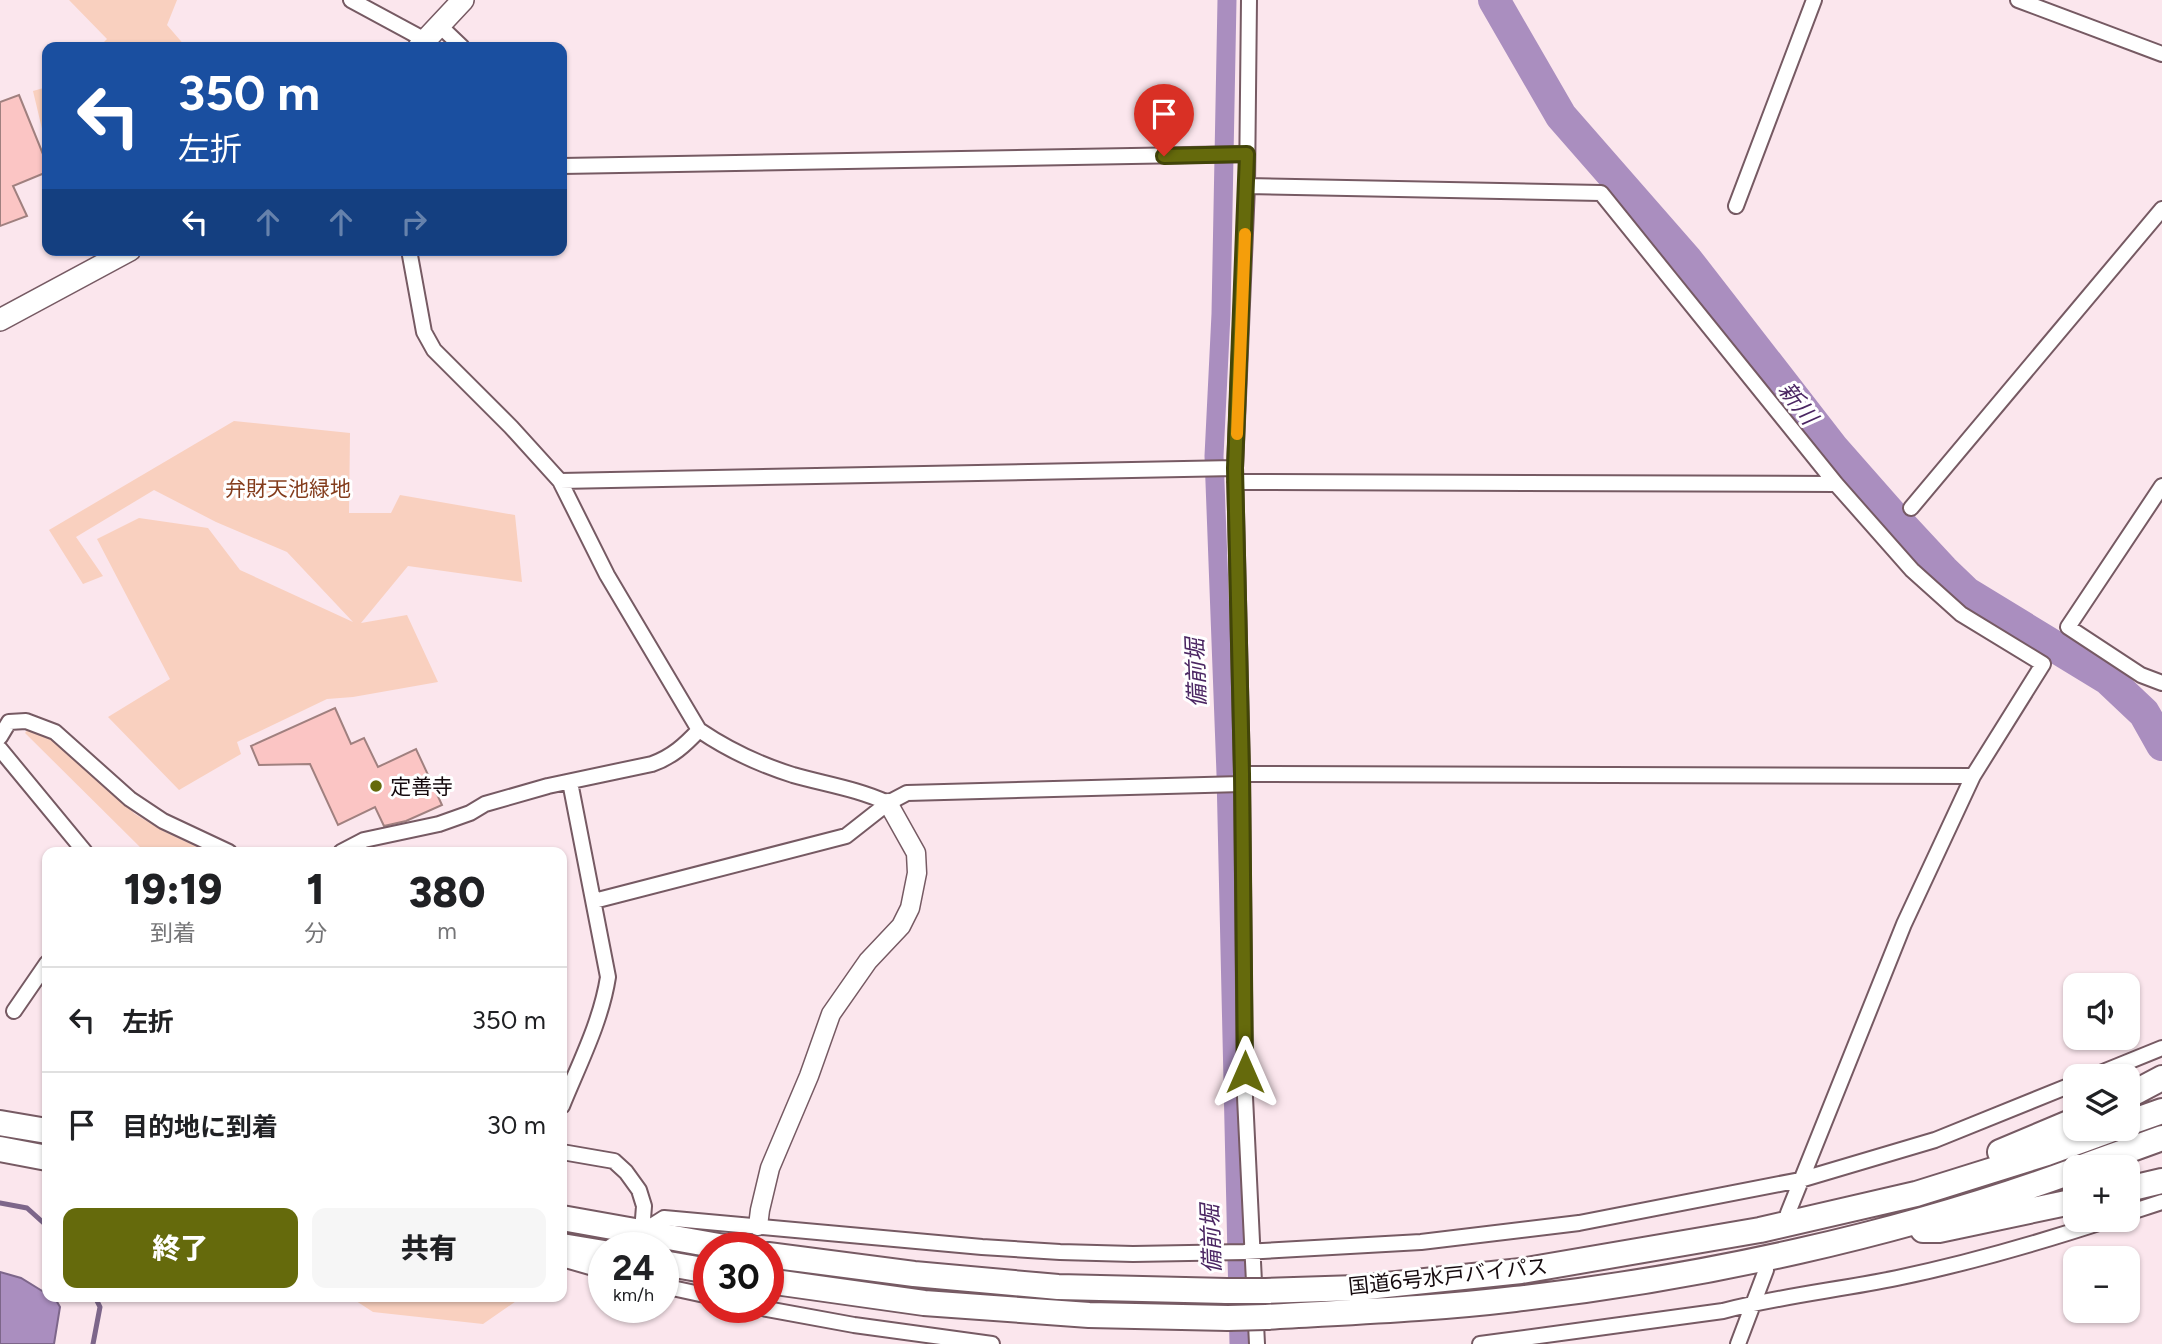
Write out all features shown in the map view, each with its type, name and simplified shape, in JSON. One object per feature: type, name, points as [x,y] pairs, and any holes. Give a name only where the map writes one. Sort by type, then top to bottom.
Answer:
[{"type":"highway","points":[[2140,1090],[2162,1078]]},
{"type":"highway","points":[[2140,1119],[2162,1111]]},
{"type":"highway","points":[[0,1123],[42,1130]]},
{"type":"highway","points":[[1819,1218],[1950,1173],[2063,1125]]},
{"type":"highway","points":[[2115,1155],[2162,1138]]},
{"type":"highway","name":"国道6号水戸バイパス","points":[[784,1257],[914,1275],[1058,1287],[1227,1292],[1357,1287],[1521,1271],[1819,1218],[1916,1194],[2080,1141]]},
{"type":"highway","points":[[0,1149],[42,1157]]},
{"type":"highway","name":"国道6号水戸バイパス","points":[[784,1282],[924,1303],[1089,1315],[1228,1318],[1431,1307],[1555,1294],[1683,1274],[1801,1250],[1928,1217],[2063,1174]]},
{"type":"highway","points":[[2140,1186],[2162,1181]]},
{"type":"highway","points":[[1877,1231],[1939,1230],[2063,1204]]},
{"type":"highway","points":[[567,1219],[693,1241]]},
{"type":"highway","points":[[567,1247],[588,1250]]},
{"type":"main road","points":[[428,38],[463,0]]},
{"type":"main road","points":[[0,320],[119,256]]},
{"type":"street","points":[[351,0],[428,38]]},
{"type":"street","points":[[1249,0],[1243,154],[1247,186],[1232,473],[1249,1252],[1257,1344]]},
{"type":"street","points":[[1736,206],[1814,0]]},
{"type":"street","points":[[2018,0],[2162,54]]},
{"type":"street","points":[[567,166],[1243,154]]},
{"type":"street","points":[[1247,186],[1601,193],[1836,484],[1912,570],[1961,614],[2043,664],[1973,776],[1904,924],[1787,1213]]},
{"type":"street","points":[[1911,508],[2162,209]]},
{"type":"street","points":[[410,256],[424,331],[434,350],[511,427],[560,481],[607,575],[699,730],[718,743],[792,774],[867,793],[888,803],[916,853],[917,873],[910,908],[901,926],[868,961],[831,1014],[809,1076],[770,1168],[758,1226]]},
{"type":"street","points":[[560,481],[1207,469],[1232,473],[1836,484]]},
{"type":"street","points":[[2162,486],[2068,627],[2141,675],[2162,683]]},
{"type":"street","points":[[0,737],[9,722],[26,721],[55,732],[130,799],[163,821],[218,847]]},
{"type":"street","points":[[351,847],[364,840],[439,824],[470,813],[485,804],[652,764],[682,748],[699,730]]},
{"type":"street","points":[[0,749],[81,847]]},
{"type":"street","points":[[594,901],[846,835],[888,803],[908,793],[1240,781],[1973,776]]},
{"type":"street","points":[[567,1093],[604,1000],[608,977],[570,782]]},
{"type":"street","points":[[14,1011],[42,970]]},
{"type":"street","points":[[2123,1064],[2162,1048]]},
{"type":"street","points":[[642,1231],[664,1218],[982,1247],[1133,1254],[1249,1252],[1421,1242],[1579,1223],[1800,1180],[1935,1140],[2063,1088]]},
{"type":"street","points":[[567,1153],[614,1161],[626,1172],[639,1189],[644,1206],[642,1231]]},
{"type":"street","points":[[2140,1209],[2162,1202]]},
{"type":"street","points":[[1480,1344],[1723,1311],[1754,1303],[1896,1279],[1986,1258],[2069,1232]]},
{"type":"street","points":[[567,1260],[588,1266]]},
{"type":"street","points":[[1738,1344],[1766,1270]]},
{"type":"street","points":[[784,1312],[992,1344]]},
{"type":"green space","points":[[69,0],[177,0],[167,25],[182,42],[104,42],[107,39]]},
{"type":"green space","points":[[42,88],[42,129],[33,91]]},
{"type":"green space","name":"弁財天池緑地","points":[[234,421],[350,433],[349,513],[391,513],[400,495],[515,515],[522,582],[408,566],[361,623],[407,615],[438,682],[327,699],[237,742],[241,754],[179,790],[108,717],[170,679],[97,539],[139,518],[208,528],[240,570],[353,622],[287,552],[216,522],[154,490],[76,537],[103,576],[83,584],[49,530]]},
{"type":"green space","points":[[28,729],[52,739],[135,814],[197,847],[140,847],[25,733]]},
{"type":"green space","points":[[358,1302],[515,1302],[483,1324],[373,1312]]},
{"type":"shaded area","points":[[0,1272],[21,1278],[42,1291],[42,1302],[57,1302],[60,1307],[54,1344],[0,1344]]},
{"type":"building","points":[[19,95],[42,152],[42,174],[13,186],[27,216],[0,226],[0,102]]},
{"type":"building","name":"定善寺","points":[[335,708],[351,744],[364,738],[378,767],[416,749],[442,805],[406,821],[384,826],[375,807],[338,825],[310,764],[259,765],[251,746]]},
{"type":"waterway","name":"備前堀","points":[[1227,0],[1221,314],[1214,456],[1226,774],[1239,1344]]},
{"type":"waterway","name":"新川","points":[[1494,0],[1561,116],[1687,260],[1833,448],[1892,515],[1967,593],[2108,679],[2144,713],[2162,745]]},
{"type":"waterway","points":[[0,1203],[27,1208],[42,1222]]},
{"type":"waterway","points":[[93,1344],[100,1307],[98,1302]]},
{"type":"slow traffic","points":[[1237,434],[1245,234]]},
{"type":"place","name":"定善寺","points":[[376,786]]},
{"type":"route","points":[[1164,156],[1247,154],[1235,468],[1246,998],[1245,1072]]}]
